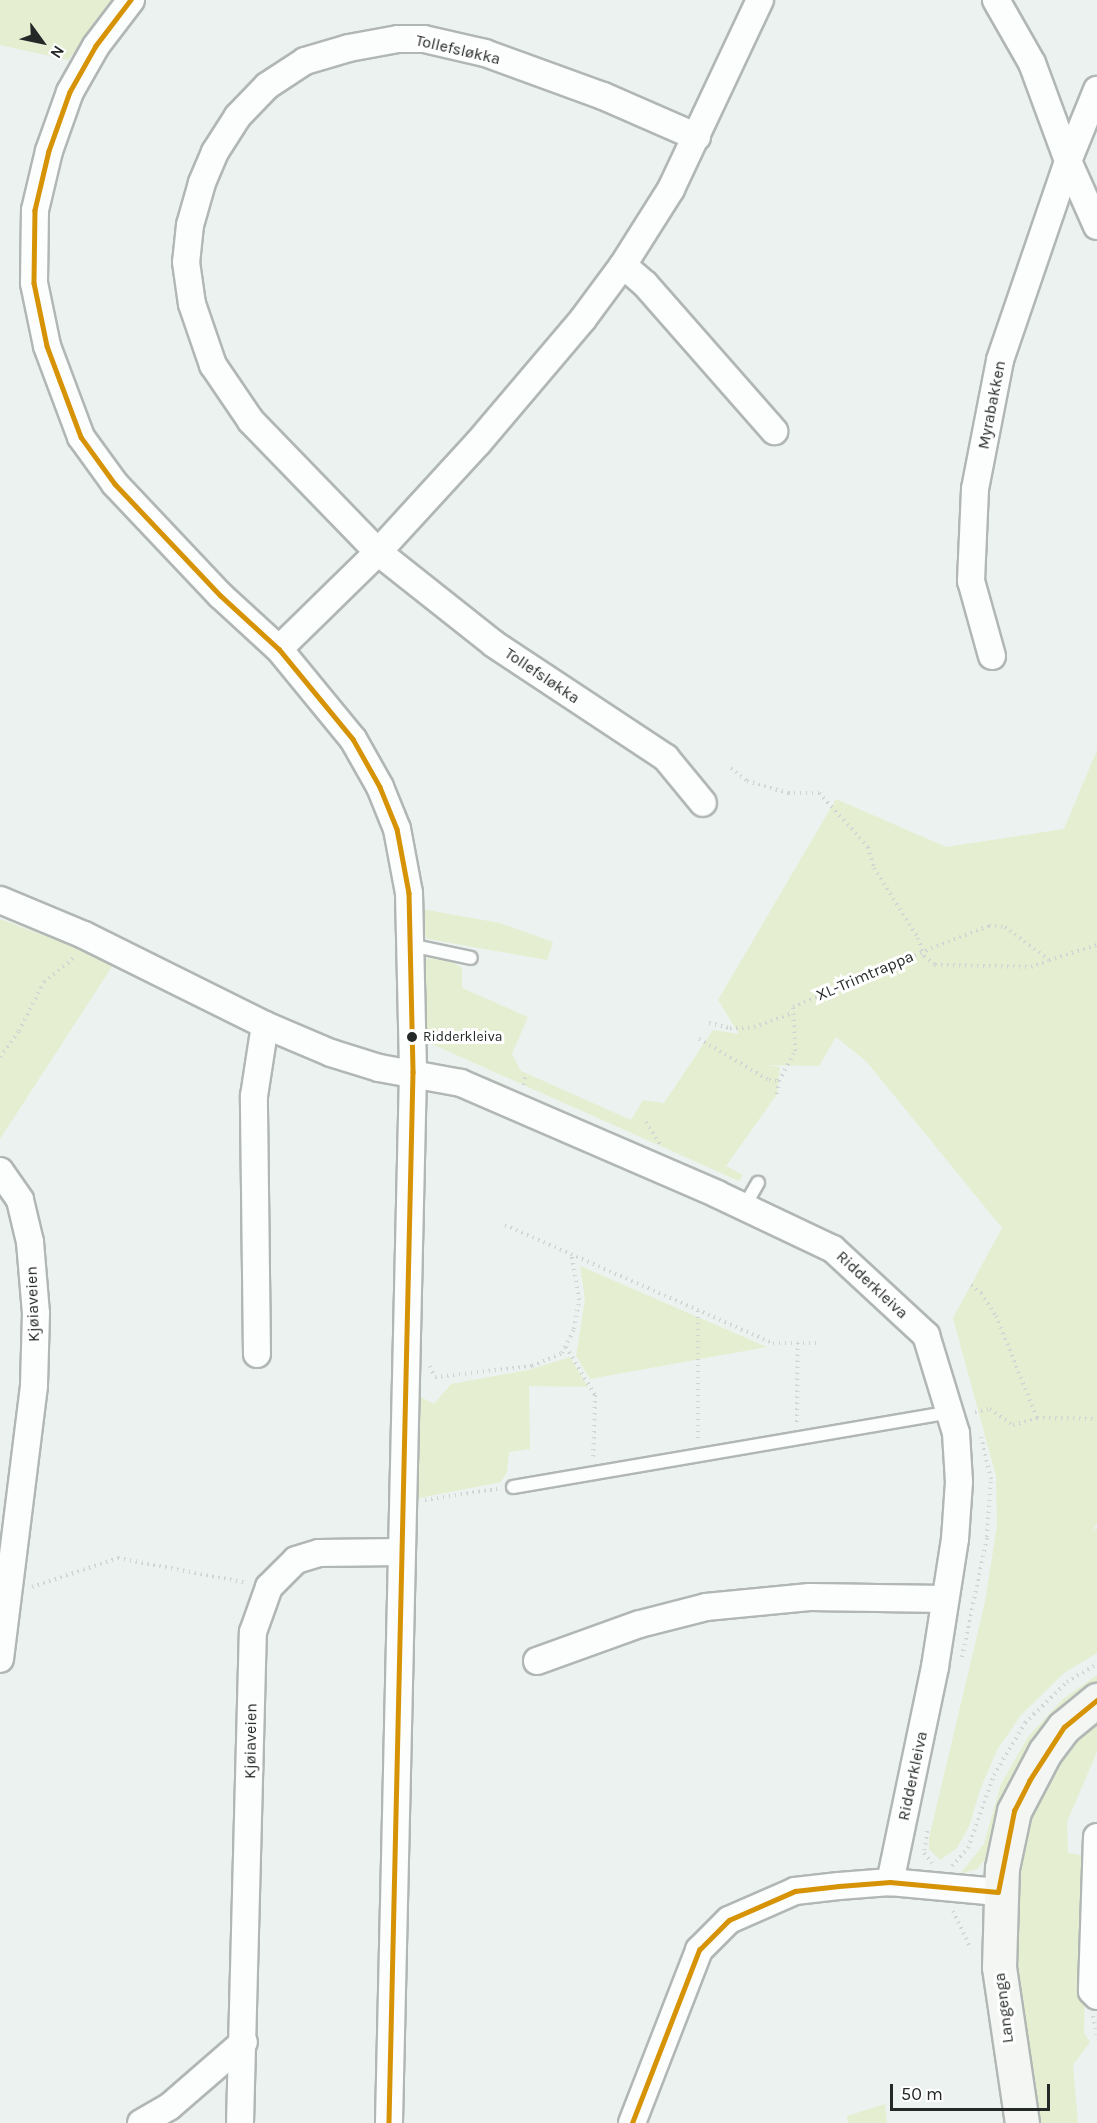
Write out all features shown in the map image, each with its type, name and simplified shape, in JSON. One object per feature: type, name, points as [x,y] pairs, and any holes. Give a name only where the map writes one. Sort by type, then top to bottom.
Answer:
[{"type":"main road","name":"Langenga","points":[[1022,2123],[999,1967],[998,1892],[1014,1811],[1029,1781],[1065,1727],[1097,1700]]},
{"type":"street","points":[[131,0],[96,46],[70,92],[47,161],[35,210],[34,272],[47,346],[81,437],[115,484],[213,588],[279,649],[352,739],[380,787],[399,840],[409,893],[412,1072],[389,2123]]},
{"type":"street","points":[[279,649],[378,552],[531,382],[623,265],[666,197],[697,137],[760,0]]},
{"type":"street","points":[[996,0],[1032,63],[1068,161],[1097,226]]},
{"type":"street","name":"Tollefsløkka","points":[[697,137],[603,96],[484,53],[424,39],[398,39],[349,48],[305,61],[267,86],[238,116],[215,152],[190,225],[186,262],[192,304],[213,365],[251,421],[378,552],[494,644],[666,758],[703,803]]},
{"type":"street","name":"Myrabakken","points":[[992,656],[972,581],[975,489],[1000,360],[1068,161],[1097,90]]},
{"type":"street","points":[[623,265],[645,284],[774,431]]},
{"type":"street","name":"Ridderkleiva","points":[[0,900],[84,935],[265,1025],[348,1059],[461,1083],[512,1103],[744,1207],[833,1249],[926,1335],[966,1409],[945,1599],[890,1882]]},
{"type":"street","points":[[257,1354],[254,1096],[265,1025]]},
{"type":"street","name":"Kjøiaveien","points":[[0,1171],[20,1200],[30,1242],[36,1313],[33,1386],[10,1595],[0,1659]]},
{"type":"street","name":"Kjøiaveien","points":[[240,2123],[254,1632],[269,1587],[296,1560],[319,1553],[401,1552]]},
{"type":"street","points":[[537,1661],[640,1623],[706,1607],[810,1597],[945,1599]]},
{"type":"street","points":[[1097,1837],[1092,1991],[1097,1996]]},
{"type":"street","points":[[632,2123],[699,1950],[729,1920],[795,1891],[890,1882],[998,1892]]},
{"type":"street","points":[[141,2123],[168,2107],[244,2042]]},
{"type":"lane","points":[[410,945],[471,958]]},
{"type":"lane","points":[[744,1207],[758,1183]]},
{"type":"lane","points":[[513,1486],[966,1409]]},
{"type":"path","points":[[731,768],[747,782],[804,795],[819,793],[868,847],[874,868],[918,938],[924,956],[935,964],[1031,967],[1097,945]]},
{"type":"path","name":"XL-Trimtrappa","points":[[709,1023],[730,1028],[754,1027],[937,946],[989,926],[1005,927],[1049,960]]},
{"type":"path","points":[[0,1057],[19,1031],[44,982],[75,958],[84,935]]},
{"type":"path","points":[[777,1094],[779,1081],[795,1051],[793,1010]]},
{"type":"path","points":[[699,1039],[769,1080],[779,1081]]},
{"type":"path","points":[[516,1085],[524,1089],[526,1073]]},
{"type":"path","points":[[646,1122],[663,1151],[652,1146]]},
{"type":"path","points":[[505,1225],[572,1257],[773,1343],[817,1343]]},
{"type":"path","points":[[435,1377],[532,1365],[562,1353],[574,1329],[579,1300],[572,1257]]},
{"type":"path","points":[[971,1285],[981,1293],[996,1316],[1037,1418]]},
{"type":"path","points":[[698,1311],[698,1455]]},
{"type":"path","points":[[797,1438],[798,1343]]},
{"type":"path","points":[[566,1346],[595,1395],[592,1473]]},
{"type":"path","points":[[966,1409],[990,1409],[1013,1425],[1037,1418],[1097,1419]]},
{"type":"path","points":[[966,1409],[977,1418]]},
{"type":"path","points":[[959,1668],[987,1537],[991,1479],[979,1425]]},
{"type":"path","points":[[403,1503],[513,1486]]},
{"type":"path","points":[[10,1595],[118,1558],[269,1587]]},
{"type":"path","points":[[928,1819],[924,1853],[933,1864],[949,1869]]},
{"type":"green space","points":[[0,0],[117,0],[68,60],[0,45]]},
{"type":"green space","points":[[1097,750],[1097,1523],[1092,1532],[1097,1527],[1097,1653],[1064,1673],[1021,1715],[997,1750],[980,1790],[970,1824],[957,1848],[940,1860],[929,1849],[929,1838],[985,1602],[997,1525],[996,1476],[953,1318],[1002,1228],[866,1061],[836,1037],[819,1066],[767,1065],[780,1067],[777,1094],[726,1166],[743,1175],[739,1181],[425,1041],[419,1024],[422,958],[449,960],[462,968],[462,988],[528,1017],[512,1054],[521,1071],[631,1120],[643,1100],[664,1103],[713,1030],[739,1034],[718,1000],[836,799],[946,847],[1064,829]]},
{"type":"green space","points":[[416,908],[500,923],[553,942],[547,960],[428,939],[418,927]]},
{"type":"green space","points":[[0,919],[115,962],[0,1139]]},
{"type":"green space","points":[[455,1065],[492,1079],[733,1189],[459,1069]]},
{"type":"green space","points":[[580,1266],[767,1347],[590,1379],[576,1356],[585,1299]]},
{"type":"green space","points":[[570,1357],[588,1387],[529,1386],[530,1449],[509,1452],[507,1472],[501,1482],[414,1499],[419,1396],[434,1404],[451,1384],[528,1370]]},
{"type":"green space","points":[[1097,1675],[1097,1686],[1027,1752],[1006,1793],[989,1854],[977,1869],[960,1874],[984,1844],[1001,1784],[1028,1737],[1063,1699]]},
{"type":"green space","points":[[1097,1716],[1097,1752],[1067,1822],[1068,1853],[1088,1856],[1084,2033],[1090,2042],[1073,2065],[1078,2123],[1033,2123],[1009,1932],[1026,1814],[1052,1762]]},
{"type":"green space","points":[[885,2104],[887,2123],[848,2123],[847,2116]]},
{"type":"transit line","points":[[131,0],[96,46],[70,92],[49,151],[35,210],[34,283],[47,346],[81,437],[115,484],[220,595],[279,649],[353,739],[380,787],[397,829],[409,893],[413,1072],[389,2123]]},
{"type":"transit line","points":[[632,2123],[699,1950],[729,1920],[795,1891],[839,1886],[890,1882],[998,1892],[1014,1811],[1029,1781],[1064,1727],[1097,1700]]},
{"type":"place","name":"Ridderkleiva","points":[[412,1037]]}]
